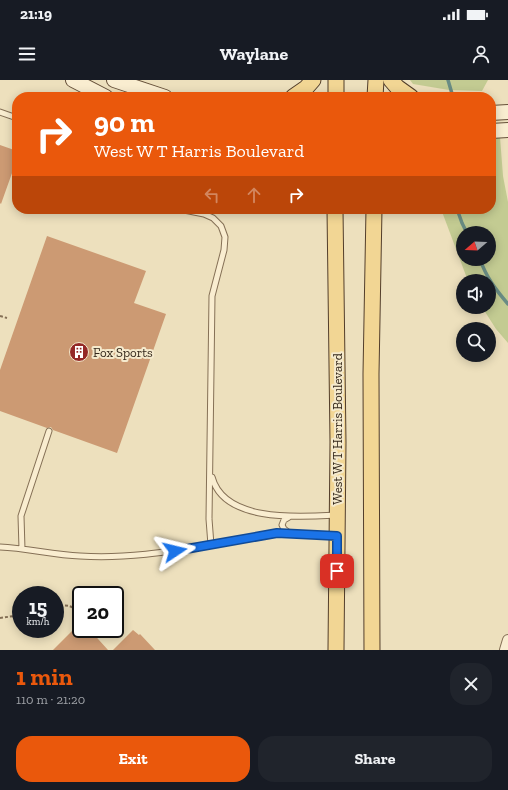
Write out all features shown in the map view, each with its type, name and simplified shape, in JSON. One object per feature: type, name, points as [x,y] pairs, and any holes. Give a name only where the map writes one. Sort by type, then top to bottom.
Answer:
[{"type":"main road","points":[[300,92],[313,80]]},
{"type":"main road","points":[[336,80],[336,92]]},
{"type":"main road","points":[[375,92],[376,80]]},
{"type":"main road","points":[[391,80],[397,88],[403,92]]},
{"type":"main road","name":"West W T Harris Boulevard","points":[[334,214],[337,515],[336,650]]},
{"type":"main road","points":[[372,650],[371,374],[374,214]]},
{"type":"street","points":[[73,80],[96,92]]},
{"type":"street","points":[[114,80],[150,92]]},
{"type":"street","points":[[496,113],[508,112]]},
{"type":"street","points":[[496,131],[508,130]]},
{"type":"street","points":[[505,650],[508,640]]},
{"type":"lane","points":[[0,112],[12,116]]},
{"type":"lane","points":[[204,214],[213,218],[221,226],[225,237],[224,250],[212,296],[209,519],[211,545]]},
{"type":"lane","points":[[22,549],[21,516],[49,431]]},
{"type":"lane","points":[[210,472],[219,491],[232,504],[268,514],[289,517],[337,515]]},
{"type":"lane","points":[[289,517],[284,520],[282,527],[286,531],[292,533]]},
{"type":"lane","points":[[0,547],[76,556],[116,557],[158,554],[259,536],[292,533],[337,536]]},
{"type":"path","points":[[0,316],[7,318]]},
{"type":"path","points":[[0,618],[12,616]]},
{"type":"green space","points":[[410,80],[488,80],[482,91],[449,90],[413,84]]},
{"type":"green space","points":[[496,137],[500,137],[503,176],[508,202],[508,343],[496,329],[496,322],[492,322],[486,314],[496,314],[496,274],[465,274],[462,266],[496,266],[496,226],[456,226],[456,249],[443,214],[496,214]]},
{"type":"building","points":[[0,145],[12,149],[12,173],[1,204]]},
{"type":"building","name":"Fox Sports","points":[[47,236],[146,271],[134,303],[166,314],[117,453],[53,430],[51,427],[47,428],[0,411],[0,370]]},
{"type":"building","points":[[133,630],[139,635],[140,634],[155,650],[113,650]]},
{"type":"building","points":[[72,631],[72,638],[97,638],[108,650],[53,650]]},
{"type":"waterway","points":[[448,80],[452,92]]},
{"type":"waterway","points":[[459,214],[464,226]]},
{"type":"waterway","points":[[483,266],[499,294],[508,304]]},
{"type":"place","name":"Fox Sports","points":[[79,352]]},
{"type":"route","points":[[175,551],[277,533],[337,536],[337,571]]}]
